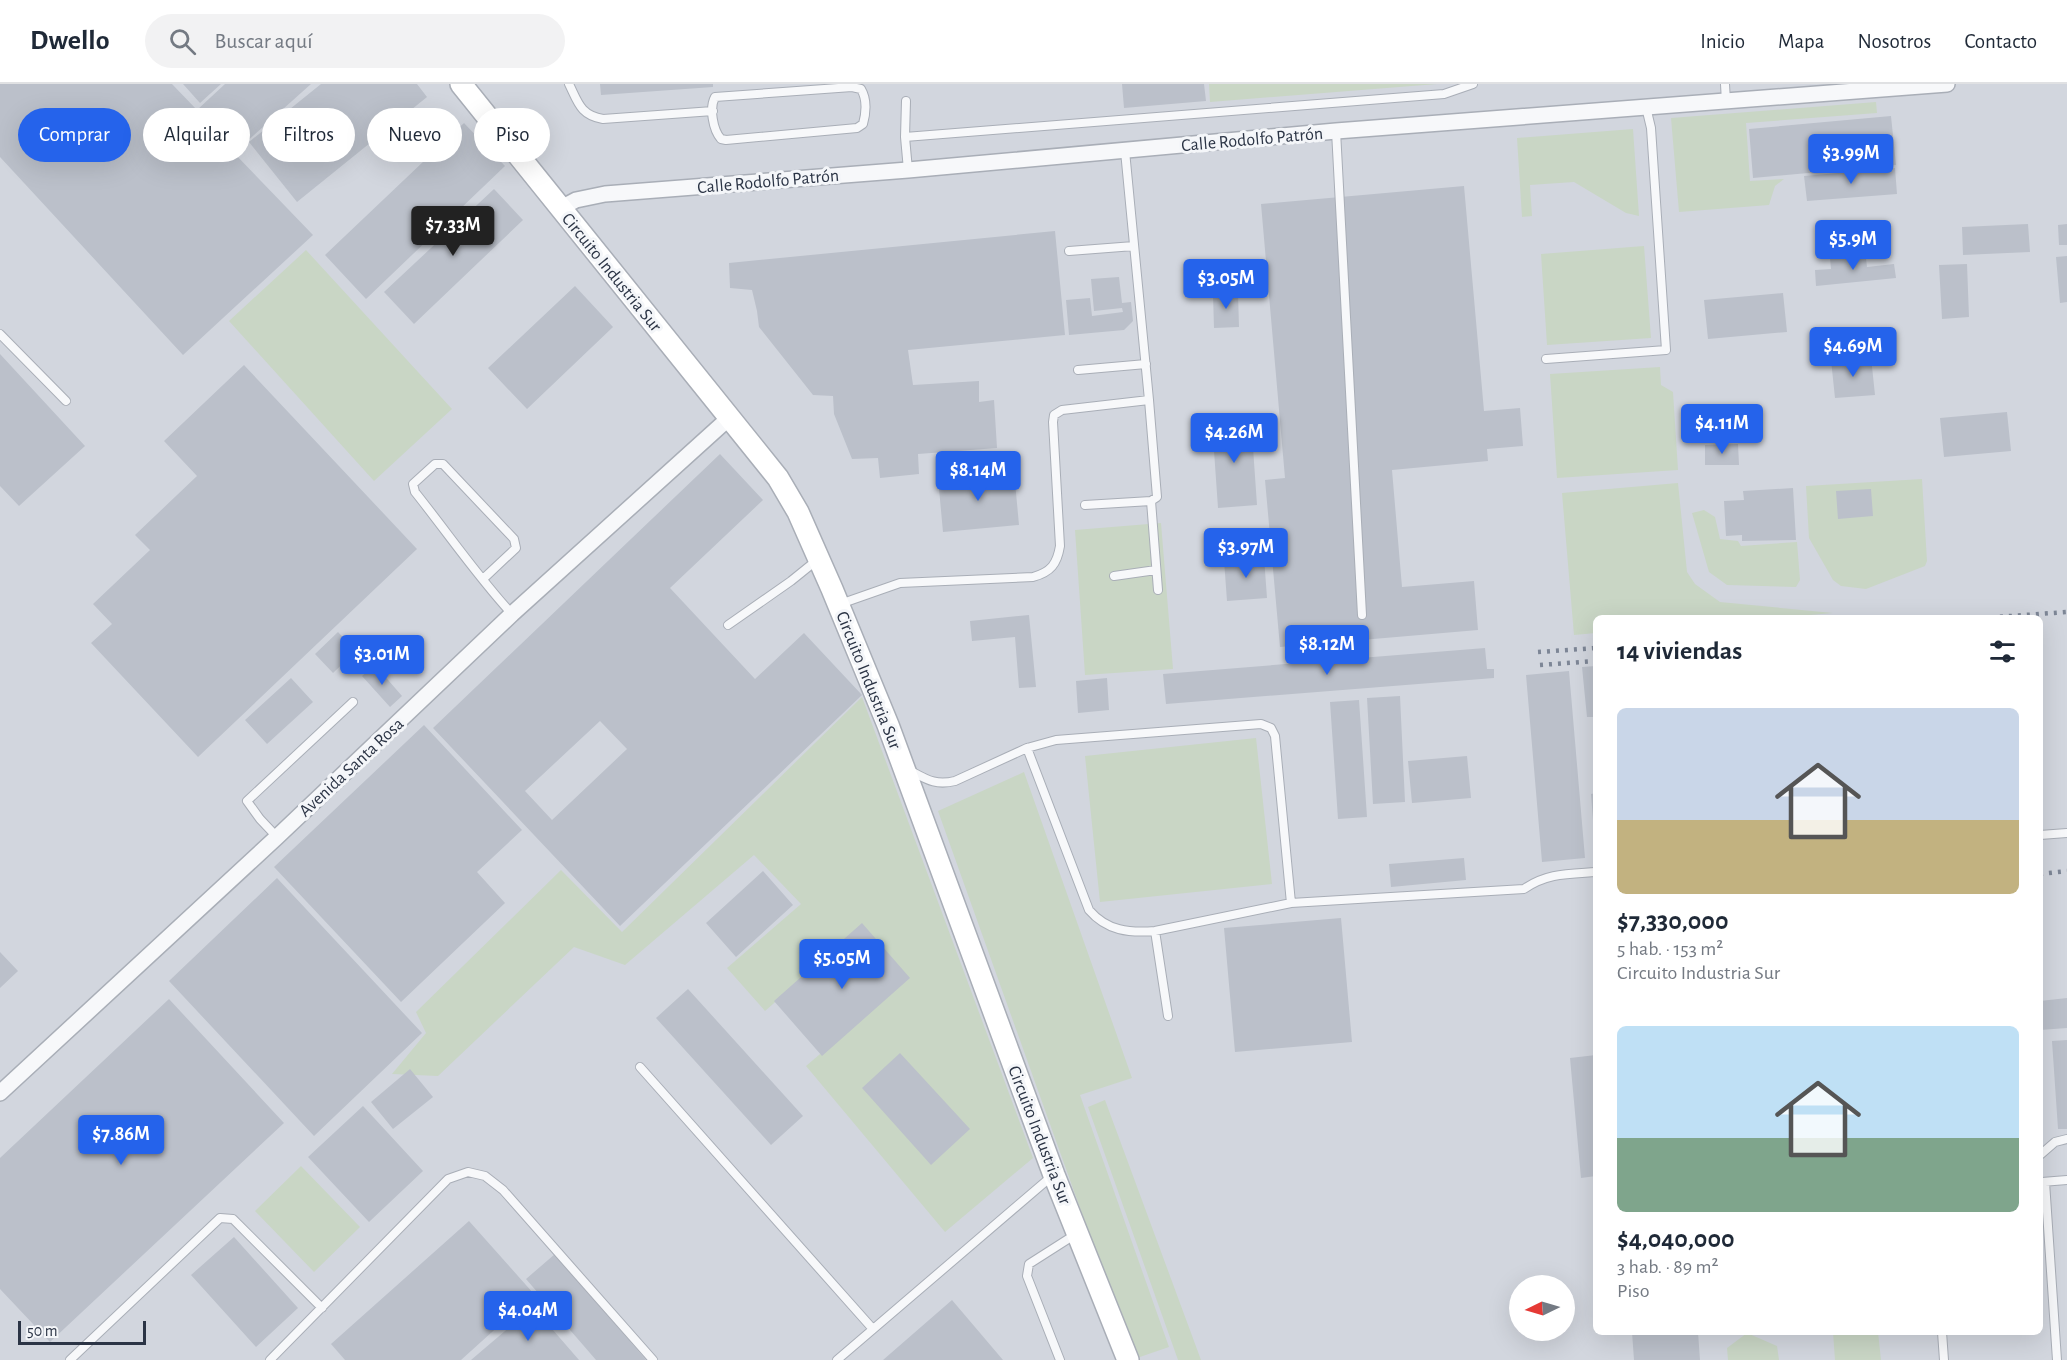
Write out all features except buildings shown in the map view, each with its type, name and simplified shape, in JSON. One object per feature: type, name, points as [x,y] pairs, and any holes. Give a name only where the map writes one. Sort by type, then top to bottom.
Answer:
[{"type":"main road","name":"Circuito Industria Sur","points":[[461,84],[778,478],[798,512],[839,605],[903,766],[1054,1175],[1128,1360]]},
{"type":"street","name":"Calle Rodolfo Patrón","points":[[561,208],[576,200],[605,194],[908,170],[1336,131],[1947,84]]},
{"type":"street","name":"Avenida Santa Rosa","points":[[0,1093],[277,837],[512,614],[729,418]]},
{"type":"lane","points":[[569,84],[581,109],[592,117],[603,119],[713,111]]},
{"type":"lane","points":[[905,137],[1444,94],[1473,84]]},
{"type":"lane","points":[[1725,84],[1726,102]]},
{"type":"lane","points":[[852,87],[861,89],[865,104],[863,124],[857,128],[726,140],[721,139],[715,131],[713,111],[714,99],[718,97],[852,87]]},
{"type":"lane","points":[[906,101],[905,137],[908,170]]},
{"type":"lane","points":[[1546,359],[1666,350],[1651,128],[1646,107]]},
{"type":"lane","points":[[1336,131],[1362,615]]},
{"type":"lane","points":[[1085,505],[1151,501],[1158,494],[1125,151]]},
{"type":"lane","points":[[1069,251],[1134,246]]},
{"type":"lane","points":[[0,334],[66,401]]},
{"type":"lane","points":[[1078,370],[1146,364]]},
{"type":"lane","points":[[839,605],[900,583],[1044,574],[1053,568],[1058,559],[1060,546],[1054,415],[1062,410],[1149,400]]},
{"type":"lane","points":[[483,579],[516,548],[514,539],[443,465],[435,464],[413,484],[415,492],[483,579],[512,614]]},
{"type":"lane","points":[[1151,501],[1158,590]]},
{"type":"lane","points":[[728,625],[818,560]]},
{"type":"lane","points":[[1114,576],[1156,570]]},
{"type":"lane","points":[[277,837],[247,801],[353,702]]},
{"type":"lane","points":[[903,766],[932,782],[943,784],[955,781],[1027,748],[1056,740],[1261,723],[1271,728],[1275,736],[1292,903]]},
{"type":"lane","points":[[1027,748],[1089,910],[1102,922],[1132,933],[1155,931],[1292,903],[1524,889],[1551,875],[1593,872]]},
{"type":"lane","points":[[2043,835],[2067,833]]},
{"type":"lane","points":[[1155,931],[1168,1016]]},
{"type":"lane","points":[[640,1067],[872,1328]]},
{"type":"lane","points":[[2043,1152],[2055,1142],[2067,1140]]},
{"type":"lane","points":[[270,1360],[448,1179],[468,1172],[485,1176],[503,1190],[653,1360]]},
{"type":"lane","points":[[837,1360],[1054,1175]]},
{"type":"lane","points":[[2057,1360],[2043,1182],[2067,1180]]},
{"type":"lane","points":[[70,1360],[220,1218],[233,1219],[322,1308]]},
{"type":"lane","points":[[1060,1360],[1027,1276],[1027,1268],[1029,1264],[1077,1233]]},
{"type":"lane","points":[[1942,1335],[1944,1360]]},
{"type":"shaded area","points":[[0,84],[2067,84],[2067,1360],[0,1360]]},
{"type":"green space","points":[[1209,84],[1437,84],[1210,102]]},
{"type":"green space","points":[[1876,102],[1877,113],[1746,123],[1750,181],[1784,179],[1775,186],[1769,205],[1679,212],[1671,118]]},
{"type":"green space","points":[[1633,129],[1639,216],[1626,213],[1574,182],[1530,185],[1532,216],[1522,217],[1517,138]]},
{"type":"green space","points":[[1644,246],[1651,338],[1547,345],[1541,254]]},
{"type":"green space","points":[[306,250],[452,409],[374,481],[229,321]]},
{"type":"green space","points":[[1660,367],[1661,385],[1673,392],[1678,470],[1557,478],[1550,374]]},
{"type":"green space","points":[[1922,479],[1927,561],[1925,566],[1866,589],[1841,586],[1833,580],[1809,538],[1806,486]]},
{"type":"green space","points":[[1678,483],[1687,572],[1695,584],[1720,602],[1833,613],[1810,615],[1593,615],[1593,633],[1574,635],[1562,493]]},
{"type":"green space","points":[[1704,510],[1715,517],[1720,539],[1738,541],[1741,546],[1797,542],[1800,580],[1796,587],[1727,585],[1709,572],[1692,513]]},
{"type":"green space","points":[[1161,523],[1173,669],[1085,675],[1075,530]]},
{"type":"green space","points":[[862,697],[1033,1158],[945,1232],[806,1066],[907,980],[862,926],[765,1011],[727,968],[801,904],[754,855],[625,965],[574,947],[438,1076],[392,1074],[426,1033],[416,1012],[561,870],[622,932]]},
{"type":"green space","points":[[1256,738],[1272,884],[1100,902],[1085,756]]},
{"type":"green space","points":[[1024,772],[1132,1078],[1080,1095],[1169,1347],[1134,1359],[938,811]]},
{"type":"green space","points":[[1105,1100],[1201,1360],[1178,1360],[1088,1107]]},
{"type":"green space","points":[[301,1166],[360,1227],[314,1272],[255,1211]]},
{"type":"green space","points":[[1744,1335],[1752,1335],[1777,1346],[1779,1360],[1728,1360],[1727,1348]]},
{"type":"green space","points":[[1833,1335],[1878,1335],[1881,1360],[1835,1360]]},
{"type":"railway","points":[[2024,615],[2067,612]]},
{"type":"railway","points":[[1538,652],[1593,648]]},
{"type":"railway","points":[[1540,665],[1593,661]]},
{"type":"railway","points":[[2043,874],[2067,871]]}]
